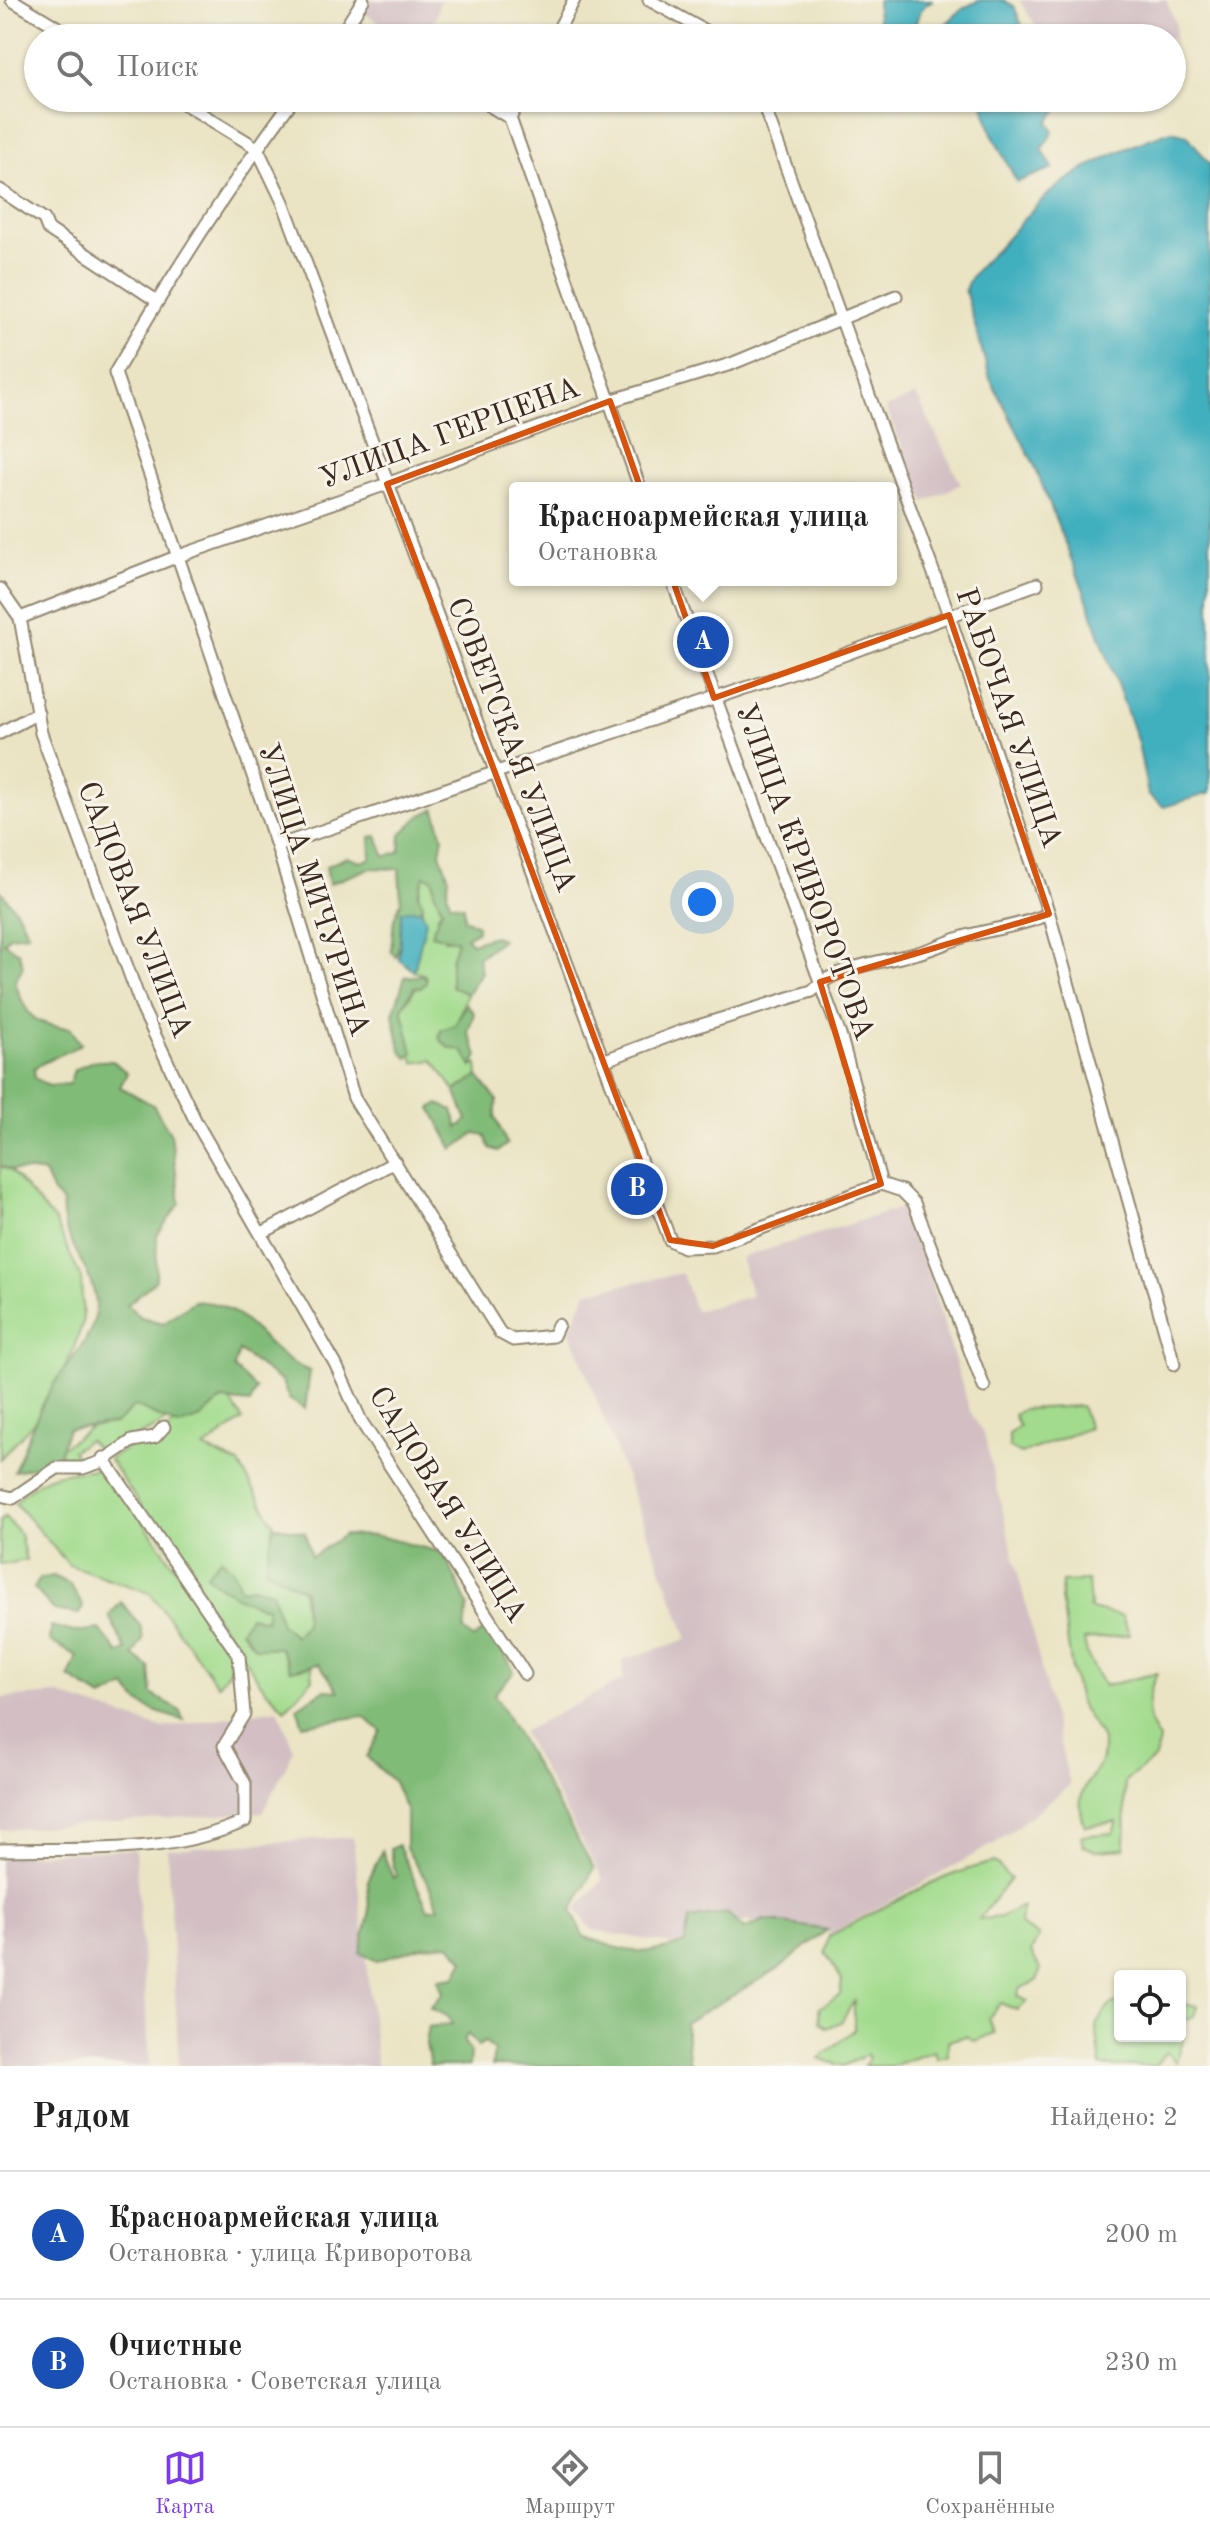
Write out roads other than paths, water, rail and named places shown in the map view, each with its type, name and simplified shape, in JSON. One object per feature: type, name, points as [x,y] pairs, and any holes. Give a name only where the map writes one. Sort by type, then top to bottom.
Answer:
[{"type":"street","points":[[12,0],[52,24]]},
{"type":"street","points":[[354,24],[351,22],[363,0]]},
{"type":"street","points":[[561,24],[574,0]]},
{"type":"street","points":[[649,0],[693,24]]},
{"type":"street","points":[[198,112],[257,148]]},
{"type":"street","points":[[0,190],[44,219],[48,229],[74,248],[157,301],[284,112]]},
{"type":"street","points":[[500,112],[510,118],[638,482]]},
{"type":"street","points":[[510,118],[513,112]]},
{"type":"street","name":"РАБОЧАЯ УЛИЦА","points":[[766,112],[949,615],[1049,914],[1174,1364]]},
{"type":"street","name":"СОВЕТСКАЯ УЛИЦА","points":[[257,148],[283,202],[670,1240],[684,1247],[713,1246],[881,1184]]},
{"type":"street","name":"УЛИЦА ГЕРЦЕНА","points":[[20,618],[176,557],[387,484],[610,401],[731,364],[896,296]]},
{"type":"street","name":"УЛИЦА МИЧУРИНА","points":[[157,301],[115,373],[277,846],[354,1098],[500,1333],[513,1340],[553,1336],[558,1325]]},
{"type":"street","points":[[277,846],[496,769],[714,698],[1037,584]]},
{"type":"street","name":"УЛИЦА КРИВОРОТОВА","points":[[674,586],[820,982],[857,1089],[881,1184]]},
{"type":"street","name":"САДОВАЯ УЛИЦА","points":[[0,589],[20,618],[41,733],[143,1010],[196,1122],[336,1365],[361,1421],[525,1674]]},
{"type":"street","points":[[0,733],[38,713]]},
{"type":"street","points":[[603,1061],[682,1031],[812,991],[820,982],[962,937],[1021,926],[1049,914]]},
{"type":"street","points":[[262,1233],[395,1162]]},
{"type":"street","points":[[881,1184],[902,1191],[914,1203],[984,1387]]},
{"type":"street","points":[[0,1495],[13,1498],[57,1468],[83,1468],[132,1441],[155,1437],[164,1427]]},
{"type":"street","points":[[0,1850],[149,1847],[185,1842],[245,1821],[245,1784],[224,1746],[244,1714],[239,1656],[103,1458]]},
{"type":"water","points":[[877,0],[933,0],[925,5],[914,24],[880,24]]},
{"type":"water","points":[[981,0],[1003,0],[1014,6],[1021,24],[945,24]]},
{"type":"water","points":[[985,112],[1056,112],[1048,121],[1053,132],[1042,149],[1053,168],[1017,182],[992,134]]},
{"type":"water","points":[[1171,131],[1187,135],[1210,164],[1210,793],[1164,807],[1148,795],[1138,743],[1085,594],[1033,462],[990,379],[965,290],[979,267],[1054,189],[1102,159]]},
{"type":"water","points":[[421,910],[426,921],[414,971],[399,959],[401,912]]},
{"type":"place","name":"Красноармейская улица","points":[[703,642]]},
{"type":"place","name":"Очистные","points":[[637,1189]]}]
